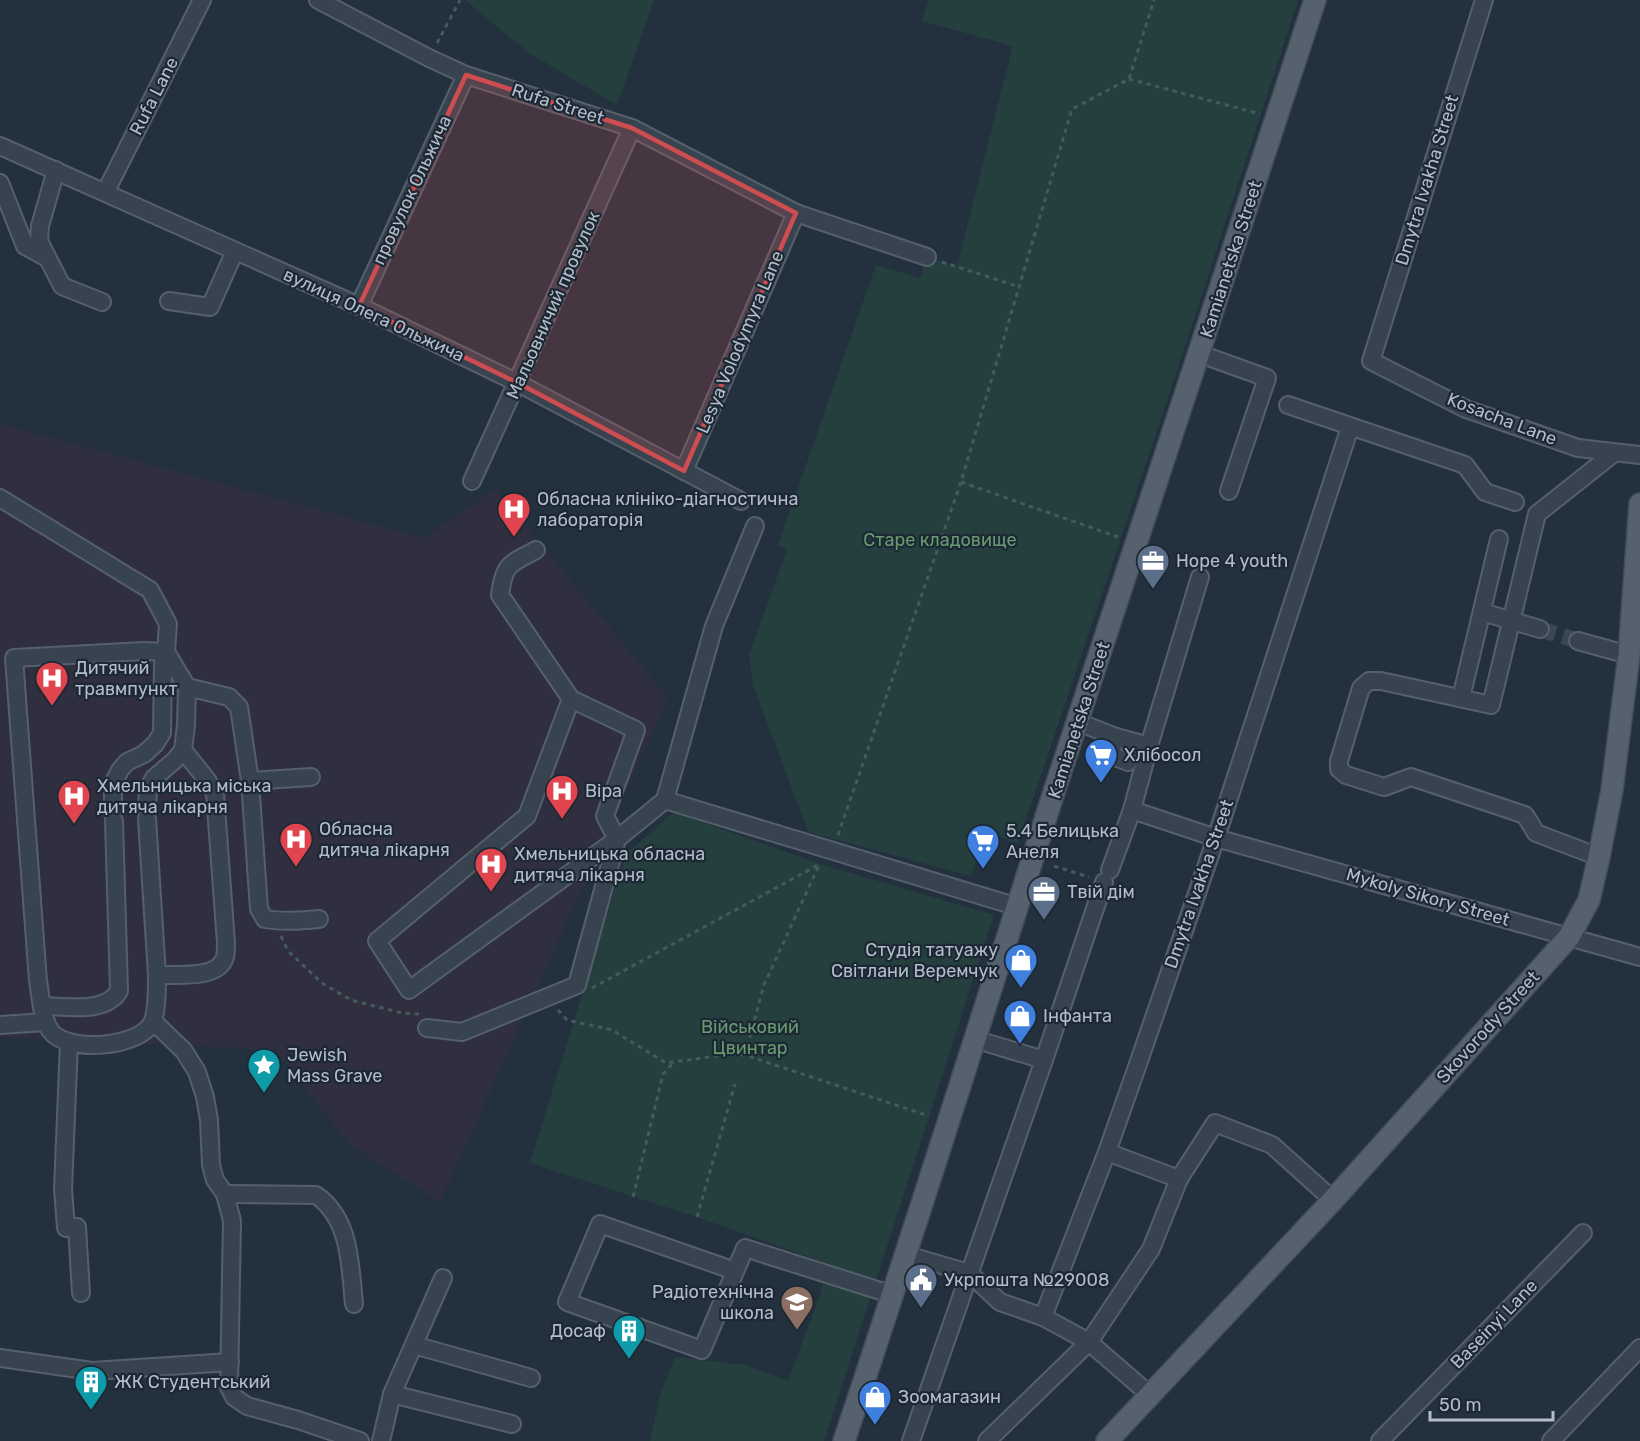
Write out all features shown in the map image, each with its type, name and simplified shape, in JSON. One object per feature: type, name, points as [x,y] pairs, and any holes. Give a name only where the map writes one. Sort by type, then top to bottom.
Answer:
[{"type":"main road","name":"Kamianetska Street","points":[[844,1441],[907,1256],[974,1040],[1315,0]]},
{"type":"main road","name":"Skovorody Street","points":[[1107,1441],[1333,1200],[1569,937],[1589,900],[1612,790],[1636,610],[1640,504]]},
{"type":"street","name":"Rufa Lane","points":[[106,192],[202,0]]},
{"type":"street","name":"Rufa Street","points":[[318,0],[466,75],[633,128],[796,213],[927,257]]},
{"type":"street","name":"Dmytra Ivakha Street","points":[[1371,361],[1484,0]]},
{"type":"street","name":"провулок Ольжича","points":[[358,306],[466,75]]},
{"type":"street","name":"Мальовничий провулок","points":[[472,481],[633,128]]},
{"type":"street","name":"вулиця Олега Ольжича","points":[[0,146],[358,306],[518,383],[741,501]]},
{"type":"street","points":[[56,171],[40,226],[39,241],[62,286],[102,302]]},
{"type":"street","points":[[0,183],[25,246],[47,258]]},
{"type":"street","name":"Lesya Volodymyra Lane","points":[[684,471],[796,213]]},
{"type":"street","points":[[169,301],[210,307],[235,251]]},
{"type":"street","points":[[1200,354],[1267,378],[1229,491]]},
{"type":"street","name":"Kosacha Lane","points":[[1371,361],[1466,409],[1578,448],[1640,455]]},
{"type":"street","points":[[1288,405],[1350,428],[1465,465],[1485,492],[1515,502]]},
{"type":"street","name":"Dmytra Ivakha Street","points":[[1043,1317],[1107,1152],[1216,838],[1350,428]]},
{"type":"street","points":[[1599,857],[1536,834],[1525,815],[1411,777],[1384,787],[1346,776],[1339,769],[1339,761],[1361,688],[1369,681],[1381,681],[1491,705],[1537,513],[1614,453]]},
{"type":"street","points":[[0,498],[150,590],[168,624],[166,652],[162,664],[162,733],[155,744],[127,762],[113,784],[119,991],[108,1003],[44,1014],[0,1025]]},
{"type":"street","points":[[571,699],[527,816],[374,937],[409,990],[617,839],[665,800],[702,676],[714,626],[755,526]]},
{"type":"street","points":[[1461,698],[1499,539]]},
{"type":"street","points":[[424,1021],[462,1032],[577,985],[617,839],[604,816],[636,730],[571,699],[500,595],[508,565],[536,550]]},
{"type":"street","points":[[911,1441],[1132,810],[1200,577]]},
{"type":"street","points":[[1482,612],[1540,629]]},
{"type":"street","points":[[1578,641],[1629,656]]},
{"type":"street","points":[[144,651],[166,652],[187,687],[186,725],[179,755],[162,769],[148,789],[147,815],[157,975],[153,1021],[146,1029],[134,1036],[113,1044],[89,1045],[63,1041],[50,1032],[38,981],[14,658],[144,651]]},
{"type":"street","points":[[187,687],[230,697],[239,707],[250,781],[258,909],[265,919],[286,922],[319,919]]},
{"type":"street","points":[[1078,722],[1116,737],[1149,746]]},
{"type":"street","points":[[1116,737],[1110,755],[1128,762]]},
{"type":"street","points":[[157,975],[208,972],[217,969],[225,958],[226,943],[215,793],[196,768],[179,755]]},
{"type":"street","points":[[250,781],[311,777]]},
{"type":"street","points":[[665,800],[825,857],[1018,907]]},
{"type":"street","name":"Mykoly Sikory Street","points":[[1132,810],[1216,838],[1640,957]]},
{"type":"street","points":[[153,1021],[184,1051],[197,1072],[207,1109],[211,1165],[215,1180],[225,1194],[232,1221],[229,1387],[234,1397],[247,1406],[360,1441]]},
{"type":"street","points":[[974,1040],[1044,1060]]},
{"type":"street","points":[[69,1042],[63,1189],[66,1228],[77,1227],[81,1293]]},
{"type":"street","points":[[987,1441],[1089,1342],[1151,1250],[1179,1179],[1215,1123],[1272,1145],[1333,1200]]},
{"type":"street","points":[[1107,1152],[1179,1179]]},
{"type":"street","points":[[225,1194],[316,1195],[327,1203],[343,1230],[354,1304]]},
{"type":"street","points":[[735,1271],[600,1224],[567,1302],[702,1350],[745,1248],[893,1295]]},
{"type":"street","name":"Baseinyi Lane","points":[[1380,1441],[1582,1233]]},
{"type":"street","points":[[907,1256],[969,1273],[1000,1302],[1043,1317],[1089,1342],[1150,1395]]},
{"type":"street","points":[[381,1441],[392,1394],[443,1278]]},
{"type":"street","points":[[414,1344],[531,1378]]},
{"type":"street","points":[[1551,1441],[1640,1348]]},
{"type":"street","points":[[0,1358],[92,1371],[230,1362]]},
{"type":"street","points":[[392,1394],[512,1424]]},
{"type":"path","points":[[429,58],[460,0]]},
{"type":"path","points":[[1128,79],[1154,0]]},
{"type":"path","points":[[745,1055],[764,985],[825,857],[961,482],[1072,109],[1128,79],[1261,115]]},
{"type":"path","points":[[927,257],[1020,287]]},
{"type":"path","points":[[961,482],[1121,538]]},
{"type":"path","points":[[583,993],[825,857]]},
{"type":"path","points":[[1054,866],[1107,876]]},
{"type":"path","points":[[274,920],[288,951],[322,983],[351,1000],[424,1021]]},
{"type":"path","points":[[555,1006],[567,1020],[612,1030],[666,1063],[732,1054],[745,1055],[929,1116]]},
{"type":"path","points":[[633,1197],[663,1074],[674,1062]]},
{"type":"path","points":[[697,1217],[735,1084]]},
{"type":"highlighted area","points":[[466,75],[632,128],[796,213],[684,471],[518,383],[359,306]]},
{"type":"shaded area","name":"Обласна дитяча лікарня","points":[[0,424],[424,538],[495,489],[668,698],[440,1202],[349,1144],[276,1050],[0,1037]]},
{"type":"green space","points":[[465,0],[654,0],[617,105],[529,53]]},
{"type":"green space","name":"Старе кладовище","points":[[929,0],[1298,0],[1172,386],[1018,843],[985,833],[971,876],[808,832],[753,685],[749,655],[787,550],[778,545],[876,265],[920,278],[927,257],[957,266],[1013,46],[922,21]]},
{"type":"green space","name":"Військовий Цвинтар","points":[[674,812],[820,864],[994,915],[824,1441],[650,1441],[660,1395],[675,1357],[745,1365],[788,1381],[819,1298],[828,1264],[697,1217],[530,1163],[626,854]]},
{"type":"tunnel","points":[[1540,629],[1578,641]]},
{"type":"place","name":"Обласна клініко-діагностична лабораторія","points":[[514,538]]},
{"type":"place","name":"Hope 4 youth","points":[[1153,590]]},
{"type":"place","name":"Дитячий травмпункт","points":[[52,707]]},
{"type":"place","name":"Хлібосол","points":[[1101,784]]},
{"type":"place","name":"Віра","points":[[562,820]]},
{"type":"place","name":"Хмельницька міська дитяча лікарня","points":[[74,825]]},
{"type":"place","name":"Обласна дитяча лікарня","points":[[296,868]]},
{"type":"place","name":"5.4 Белицька Анеля","points":[[983,870]]},
{"type":"place","name":"Хмельницька обласна дитяча лікарня","points":[[491,893]]},
{"type":"place","name":"Твій дім","points":[[1044,921]]},
{"type":"place","name":"Студія татуажу Світлани Веремчук","points":[[1021,989]]},
{"type":"place","name":"Інфанта","points":[[1020,1045]]},
{"type":"place","name":"Jewish Mass Grave","points":[[264,1094]]},
{"type":"place","name":"Укрпошта №29008","points":[[921,1309]]},
{"type":"place","name":"Радіотехнічна школа","points":[[797,1331]]},
{"type":"place","name":"Досаф","points":[[629,1360]]},
{"type":"place","name":"ЖК Студентський","points":[[91,1411]]},
{"type":"place","name":"Зоомагазин","points":[[875,1426]]}]
